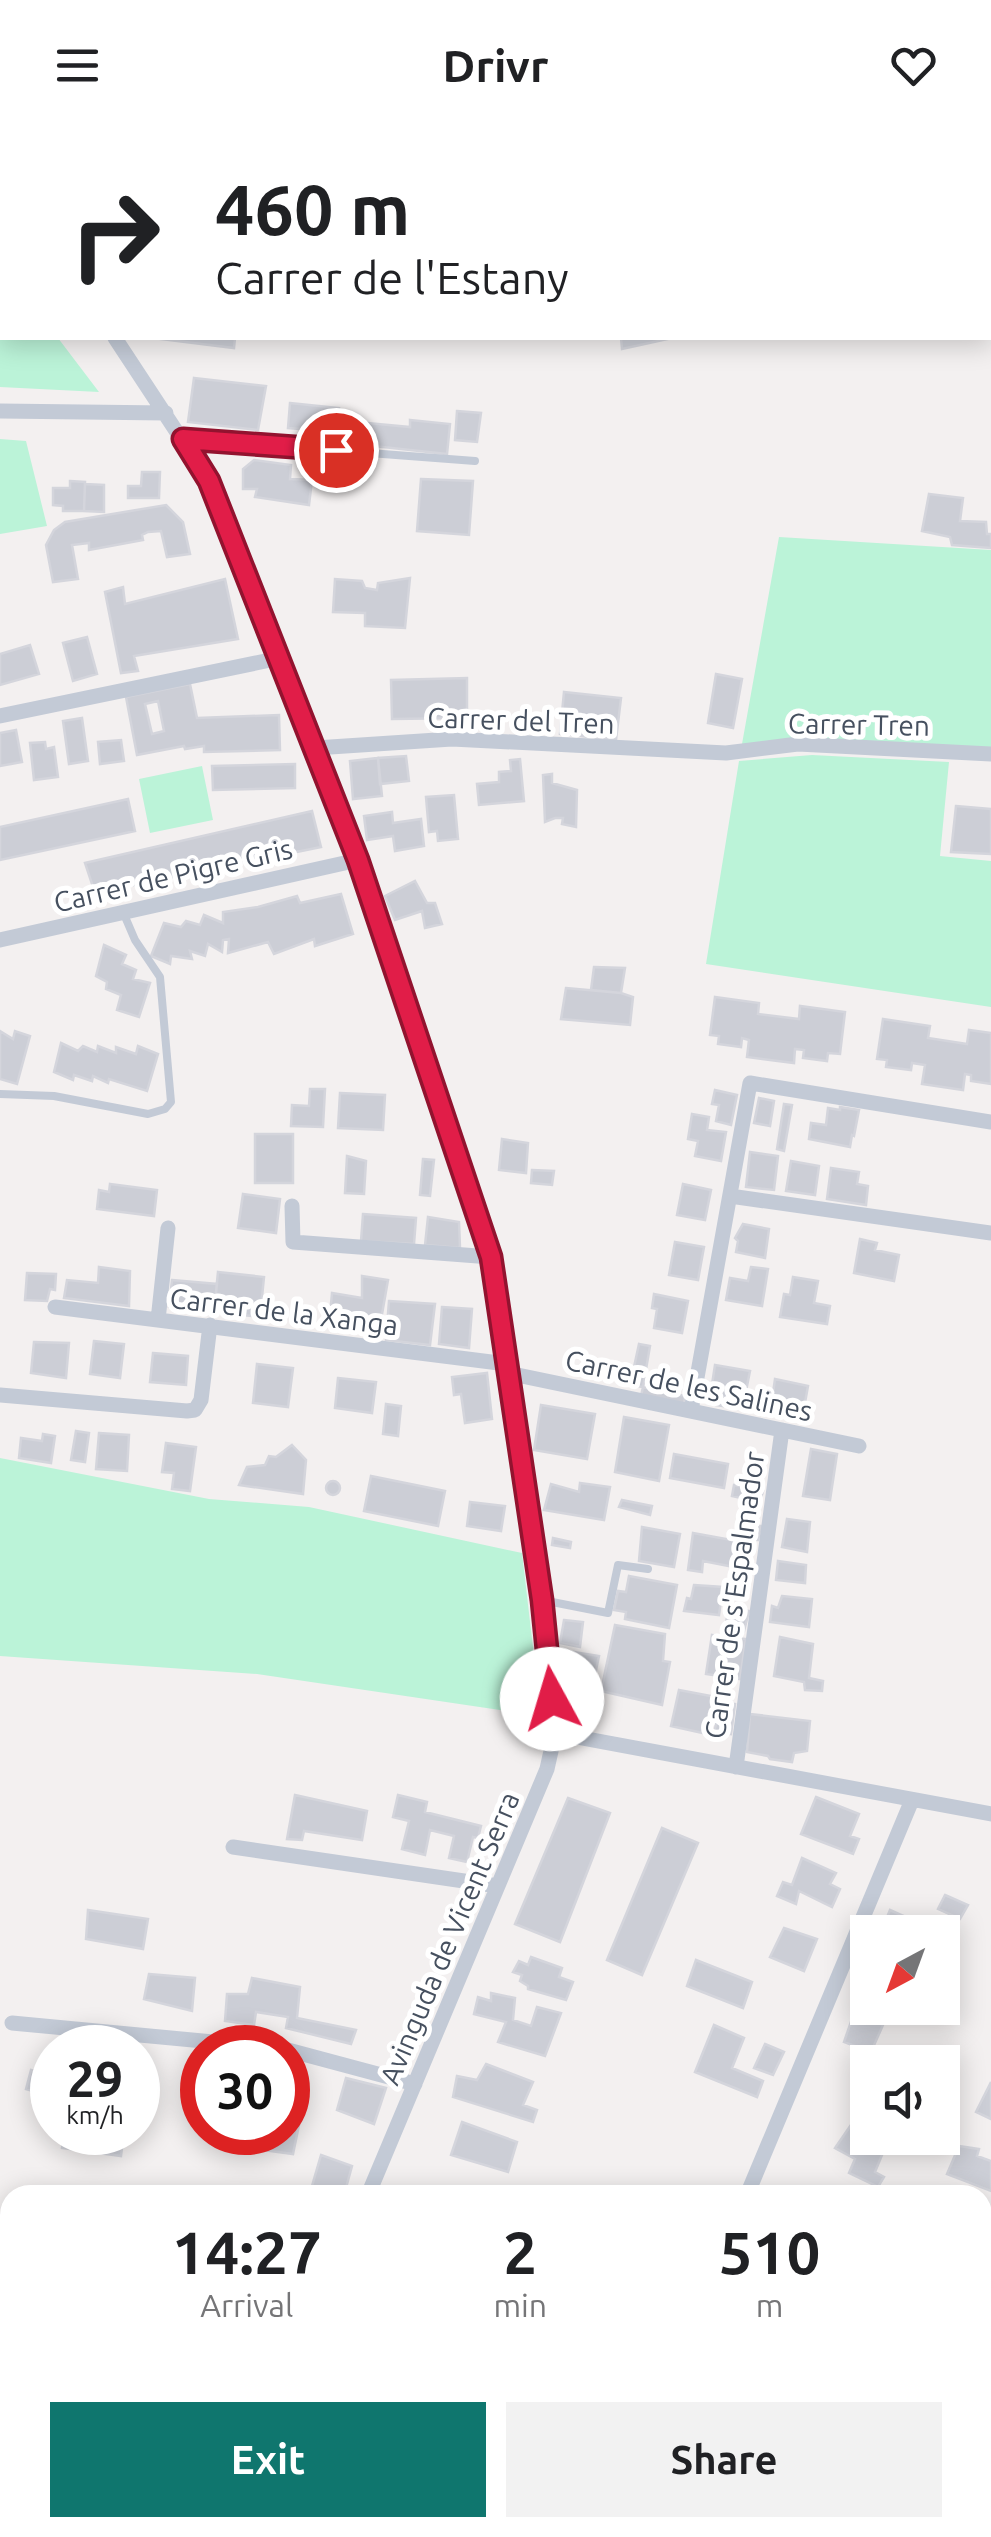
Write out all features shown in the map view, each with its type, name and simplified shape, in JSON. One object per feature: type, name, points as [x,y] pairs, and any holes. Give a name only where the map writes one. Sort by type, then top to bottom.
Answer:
[{"type":"street","name":"Avinguda de Vicent Serra","points":[[116,340],[209,481],[358,860],[491,1257],[542,1600],[555,1732],[547,1769],[372,2185]]},
{"type":"street","points":[[0,412],[166,414]]},
{"type":"street","points":[[0,716],[280,658]]},
{"type":"street","name":"Carrer del Tren","points":[[314,748],[452,739],[726,753]]},
{"type":"street","name":"Carrer Tren","points":[[726,753],[798,744],[991,754]]},
{"type":"street","name":"Carrer de Pigre Gris","points":[[0,940],[358,860]]},
{"type":"street","points":[[691,1411],[750,1083],[991,1122]]},
{"type":"street","points":[[730,1196],[991,1233]]},
{"type":"street","points":[[292,1206],[293,1242],[491,1257]]},
{"type":"street","points":[[158,1320],[168,1228]]},
{"type":"street","name":"Carrer de la Xanga","points":[[55,1307],[508,1368]]},
{"type":"street","points":[[0,1395],[194,1410],[201,1400],[210,1325]]},
{"type":"street","name":"Carrer de les Salines","points":[[508,1368],[859,1446]]},
{"type":"street","name":"Carrer de s'Espalmador","points":[[736,1766],[782,1430]]},
{"type":"street","points":[[555,1732],[991,1814]]},
{"type":"street","points":[[751,2185],[912,1800]]},
{"type":"street","points":[[233,1847],[498,1886]]},
{"type":"street","points":[[12,2022],[180,2038]]},
{"type":"street","points":[[310,2056],[415,2084]]},
{"type":"lane","points":[[183,439],[474,461]]},
{"type":"lane","points":[[0,1094],[54,1096],[148,1114],[165,1110],[171,1102],[160,977],[135,940],[123,912]]},
{"type":"lane","points":[[542,1600],[608,1613],[618,1566],[648,1568]]},
{"type":"green space","points":[[0,340],[60,340],[99,392],[0,387]]},
{"type":"green space","points":[[0,439],[26,441],[47,526],[0,534]]},
{"type":"green space","points":[[779,537],[991,550],[991,747],[742,744]]},
{"type":"green space","points":[[812,755],[949,762],[940,856],[991,861],[991,1007],[706,964],[739,761]]},
{"type":"green space","points":[[202,766],[213,820],[150,833],[139,779]]},
{"type":"green space","points":[[0,1458],[209,1499],[309,1507],[522,1553],[541,1716],[257,1674],[0,1656]]},
{"type":"building","points":[[169,340],[235,340],[234,348]]},
{"type":"building","points":[[621,340],[663,340],[622,349]]},
{"type":"building","points":[[194,378],[266,386],[258,430],[188,422]]},
{"type":"building","points":[[290,403],[339,408],[337,432],[288,428]]},
{"type":"building","points":[[457,411],[481,413],[477,442],[455,440]]},
{"type":"building","points":[[410,420],[450,424],[447,454],[355,444],[358,422],[410,427]]},
{"type":"building","points":[[254,460],[291,465],[290,479],[312,480],[309,505],[255,497],[257,489],[243,489],[243,469]]},
{"type":"building","points":[[142,472],[160,472],[159,498],[128,498],[128,486],[141,486]]},
{"type":"building","points":[[421,479],[473,481],[469,535],[417,531]]},
{"type":"building","points":[[70,481],[85,482],[84,511],[63,511],[63,506],[53,505],[53,488],[70,488]]},
{"type":"building","points":[[85,484],[104,485],[104,512],[84,511]]},
{"type":"building","points":[[929,494],[963,498],[960,521],[986,522],[991,548],[952,545],[950,537],[922,531]]},
{"type":"building","points":[[166,505],[183,522],[190,554],[167,557],[161,531],[142,535],[143,540],[89,550],[89,543],[72,545],[78,579],[53,582],[46,545],[54,530],[65,522]]},
{"type":"building","points":[[410,578],[405,628],[365,626],[365,613],[333,612],[335,579],[362,581],[365,588],[377,590],[378,583]]},
{"type":"building","points":[[225,579],[238,639],[134,656],[138,671],[121,673],[105,592],[123,587],[125,604]]},
{"type":"building","points":[[87,637],[97,674],[73,681],[63,643]]},
{"type":"building","points":[[30,645],[39,674],[0,685],[0,654]]},
{"type":"building","points":[[716,674],[742,679],[733,728],[708,723]]},
{"type":"building","points":[[467,678],[467,718],[392,719],[391,680]]},
{"type":"building","points":[[190,684],[197,718],[279,715],[280,750],[204,752],[204,746],[184,746],[137,755],[126,697]],"holes":[[[158,701],[164,731],[152,734],[145,704]]]},
{"type":"building","points":[[564,692],[621,698],[616,740],[560,734]]},
{"type":"building","points":[[82,718],[88,761],[69,764],[63,721]]},
{"type":"building","points":[[16,730],[22,762],[0,766],[0,733]]},
{"type":"building","points":[[121,740],[124,761],[100,764],[98,742]]},
{"type":"building","points":[[45,742],[46,749],[54,747],[58,777],[34,780],[30,743]]},
{"type":"building","points":[[406,756],[409,781],[380,784],[378,758]]},
{"type":"building","points":[[378,758],[382,796],[353,799],[350,761]]},
{"type":"building","points":[[520,759],[524,801],[479,805],[477,784],[499,782],[499,772],[511,771],[510,760]]},
{"type":"building","points":[[295,764],[295,788],[213,790],[212,766]]},
{"type":"building","points":[[552,774],[552,783],[577,790],[576,827],[562,824],[563,818],[545,822],[543,775]]},
{"type":"building","points":[[454,795],[458,839],[438,841],[437,831],[429,832],[426,797]]},
{"type":"building","points":[[128,799],[135,831],[0,860],[0,827]]},
{"type":"building","points":[[956,806],[991,809],[991,854],[951,852]]},
{"type":"building","points":[[312,811],[321,847],[95,893],[85,863]]},
{"type":"building","points":[[392,812],[393,823],[421,819],[424,846],[395,851],[393,836],[367,840],[364,816]]},
{"type":"building","points":[[415,881],[427,903],[435,903],[442,924],[425,928],[422,911],[395,920],[385,896]]},
{"type":"building","points":[[341,894],[353,934],[315,946],[314,939],[274,954],[268,942],[228,953],[229,939],[223,940],[222,952],[208,944],[205,956],[190,951],[192,959],[171,956],[170,964],[151,956],[164,923],[181,927],[186,921],[200,925],[204,915],[223,923],[223,912],[297,896],[300,903]]},
{"type":"building","points":[[104,945],[126,955],[122,964],[136,970],[133,979],[150,983],[139,1017],[117,1010],[121,995],[106,989],[107,982],[96,976]]},
{"type":"building","points":[[594,967],[625,968],[621,993],[591,990]]},
{"type":"building","points":[[566,988],[633,997],[630,1025],[561,1019]]},
{"type":"building","points":[[715,997],[759,1003],[758,1014],[799,1019],[800,1006],[845,1012],[840,1054],[828,1053],[827,1061],[803,1058],[804,1050],[795,1049],[794,1063],[747,1057],[749,1040],[742,1038],[741,1047],[718,1044],[719,1036],[710,1035]]},
{"type":"building","points":[[883,1019],[930,1026],[928,1038],[967,1044],[969,1030],[991,1033],[991,1084],[971,1081],[971,1075],[965,1074],[963,1090],[922,1084],[925,1065],[912,1063],[911,1070],[886,1067],[887,1060],[877,1059]]},
{"type":"building","points":[[0,1031],[13,1039],[15,1031],[30,1036],[17,1084],[0,1079]]},
{"type":"building","points":[[61,1043],[78,1051],[83,1046],[97,1052],[98,1046],[116,1053],[116,1047],[136,1054],[138,1046],[158,1054],[147,1091],[109,1079],[108,1083],[93,1076],[92,1081],[74,1075],[73,1080],[54,1072]]},
{"type":"building","points":[[310,1089],[325,1089],[323,1127],[291,1126],[292,1105],[309,1106]]},
{"type":"building","points":[[715,1090],[737,1095],[731,1125],[716,1121],[719,1105],[712,1104]]},
{"type":"building","points":[[340,1093],[385,1095],[383,1130],[338,1128]]},
{"type":"building","points":[[759,1098],[774,1101],[770,1126],[754,1123]]},
{"type":"building","points":[[784,1104],[792,1105],[784,1151],[777,1149]]},
{"type":"building","points":[[828,1108],[859,1110],[850,1147],[809,1139],[811,1123],[826,1125]]},
{"type":"building","points":[[692,1114],[709,1117],[707,1130],[726,1132],[721,1161],[695,1156],[698,1141],[688,1139]]},
{"type":"building","points":[[255,1134],[293,1134],[293,1183],[255,1183]]},
{"type":"building","points":[[502,1139],[528,1143],[526,1173],[499,1170]]},
{"type":"building","points":[[750,1152],[778,1156],[774,1190],[746,1187]]},
{"type":"building","points":[[347,1156],[366,1161],[364,1194],[345,1193]]},
{"type":"building","points":[[423,1159],[434,1160],[430,1196],[420,1195]]},
{"type":"building","points":[[791,1161],[819,1166],[815,1195],[786,1191]]},
{"type":"building","points":[[831,1168],[859,1172],[857,1184],[868,1186],[866,1205],[827,1199]]},
{"type":"building","points":[[532,1170],[554,1171],[552,1185],[531,1183]]},
{"type":"building","points":[[110,1184],[157,1190],[154,1216],[97,1209],[99,1190],[109,1192]]},
{"type":"building","points":[[683,1184],[711,1190],[705,1220],[677,1215]]},
{"type":"building","points":[[243,1194],[280,1199],[276,1233],[238,1228]]},
{"type":"building","points":[[363,1214],[416,1218],[414,1244],[361,1241]]},
{"type":"building","points":[[428,1217],[459,1222],[460,1248],[425,1245]]},
{"type":"building","points":[[743,1224],[769,1229],[765,1258],[736,1252],[735,1238]]},
{"type":"building","points":[[860,1239],[877,1243],[875,1250],[899,1255],[894,1281],[854,1273]]},
{"type":"building","points":[[675,1242],[704,1247],[698,1280],[669,1275]]},
{"type":"building","points":[[99,1267],[130,1271],[129,1306],[64,1298],[67,1280],[98,1283]]},
{"type":"building","points":[[751,1267],[768,1269],[762,1306],[726,1300],[730,1278],[748,1281]]},
{"type":"building","points":[[218,1272],[264,1277],[260,1317],[214,1312]]},
{"type":"building","points":[[27,1273],[56,1274],[55,1290],[50,1289],[47,1301],[25,1300]]},
{"type":"building","points":[[362,1276],[388,1280],[381,1320],[365,1319],[362,1333],[329,1326],[332,1293],[362,1298]]},
{"type":"building","points":[[793,1277],[818,1281],[814,1303],[830,1306],[827,1324],[780,1317],[784,1294],[790,1295]]},
{"type":"building","points":[[172,1280],[217,1284],[214,1312],[169,1307]]},
{"type":"building","points":[[654,1294],[688,1301],[682,1333],[654,1328]]},
{"type":"building","points":[[389,1301],[435,1304],[430,1345],[386,1340]]},
{"type":"building","points":[[442,1307],[472,1309],[469,1348],[439,1344]]},
{"type":"building","points":[[94,1341],[124,1344],[120,1378],[90,1374]]},
{"type":"building","points":[[34,1342],[69,1343],[66,1378],[31,1373]]},
{"type":"building","points":[[639,1344],[650,1346],[643,1387],[618,1383],[622,1365],[634,1367]]},
{"type":"building","points":[[153,1353],[188,1356],[186,1385],[150,1382]]},
{"type":"building","points":[[257,1364],[293,1368],[288,1407],[253,1403]]},
{"type":"building","points":[[715,1365],[750,1371],[744,1401],[725,1398],[723,1406],[709,1404]]},
{"type":"building","points":[[487,1373],[492,1419],[465,1423],[461,1394],[454,1395],[452,1377]]},
{"type":"building","points":[[338,1378],[376,1382],[372,1413],[335,1408]]},
{"type":"building","points":[[775,1379],[808,1386],[803,1414],[774,1409],[775,1404],[765,1402],[767,1392],[773,1393]]},
{"type":"building","points":[[643,1387],[685,1396],[684,1404],[641,1396]]},
{"type":"building","points":[[386,1404],[401,1406],[398,1436],[383,1434]]},
{"type":"building","points":[[541,1405],[595,1414],[587,1459],[534,1450]]},
{"type":"building","points":[[624,1417],[669,1425],[659,1481],[615,1472]]},
{"type":"building","points":[[76,1431],[89,1433],[85,1462],[71,1460]]},
{"type":"building","points":[[99,1433],[129,1435],[127,1471],[96,1469]]},
{"type":"building","points":[[43,1434],[55,1436],[51,1463],[19,1458],[21,1438],[42,1441]]},
{"type":"building","points":[[166,1443],[196,1447],[190,1491],[172,1489],[174,1473],[162,1472]]},
{"type":"building","points":[[292,1445],[306,1460],[303,1494],[239,1485],[247,1467],[265,1465],[269,1456],[276,1457]]},
{"type":"building","points":[[811,1449],[837,1454],[830,1500],[803,1496]]},
{"type":"building","points":[[674,1454],[728,1464],[724,1488],[670,1478]]},
{"type":"building","points":[[371,1476],[445,1491],[438,1526],[364,1511]]},
{"type":"building","points":[[333,1481],[340,1488],[333,1495],[326,1488]]},
{"type":"building","points":[[580,1483],[610,1487],[604,1520],[544,1510],[551,1484],[579,1492]]},
{"type":"building","points":[[734,1485],[763,1491],[760,1502],[732,1496]]},
{"type":"building","points":[[622,1500],[652,1506],[650,1515],[619,1507]]},
{"type":"building","points":[[470,1502],[505,1506],[501,1531],[467,1526]]},
{"type":"building","points":[[787,1519],[810,1522],[807,1552],[782,1547]]},
{"type":"building","points":[[740,1523],[761,1526],[758,1540],[737,1539]]},
{"type":"building","points":[[642,1527],[680,1534],[674,1567],[639,1561]]},
{"type":"building","points":[[693,1533],[748,1543],[744,1569],[703,1561],[702,1572],[688,1570]]},
{"type":"building","points":[[553,1538],[571,1542],[570,1548],[552,1545]]},
{"type":"building","points":[[778,1561],[806,1565],[805,1583],[776,1580]]},
{"type":"building","points":[[629,1576],[677,1585],[669,1628],[625,1619],[626,1612],[614,1610],[618,1591],[626,1592]]},
{"type":"building","points":[[694,1585],[723,1587],[719,1615],[684,1611]]},
{"type":"building","points":[[782,1596],[812,1599],[809,1627],[770,1622],[772,1606],[778,1608]]},
{"type":"building","points":[[729,1608],[749,1611],[744,1631],[725,1627]]},
{"type":"building","points":[[564,1620],[583,1622],[580,1647],[560,1643]]},
{"type":"building","points":[[615,1625],[665,1634],[663,1661],[670,1662],[662,1705],[601,1691]]},
{"type":"building","points":[[712,1635],[746,1639],[740,1679],[706,1674]]},
{"type":"building","points":[[780,1637],[813,1644],[809,1678],[823,1681],[822,1691],[805,1690],[804,1682],[774,1676]]},
{"type":"building","points":[[567,1651],[599,1656],[591,1694],[563,1687]]},
{"type":"building","points":[[679,1690],[716,1697],[707,1734],[671,1726]]},
{"type":"building","points":[[722,1702],[735,1704],[731,1734],[714,1732]]},
{"type":"building","points":[[750,1714],[810,1721],[807,1751],[794,1753],[792,1762],[747,1752]]},
{"type":"building","points":[[295,1795],[367,1811],[362,1840],[304,1831],[302,1840],[287,1839]]},
{"type":"building","points":[[398,1795],[427,1802],[425,1812],[481,1826],[478,1838],[473,1837],[467,1862],[449,1858],[454,1836],[430,1830],[425,1855],[402,1849],[409,1821],[393,1817]]},
{"type":"building","points":[[816,1797],[859,1814],[850,1836],[859,1839],[853,1854],[801,1834]]},
{"type":"building","points":[[568,1798],[610,1813],[560,1942],[515,1924]]},
{"type":"building","points":[[662,1828],[698,1843],[642,1975],[607,1960]]},
{"type":"building","points":[[802,1858],[836,1873],[830,1884],[840,1889],[832,1907],[799,1891],[796,1904],[777,1896],[783,1882],[792,1885]]},
{"type":"building","points":[[945,1895],[968,1905],[960,1919],[960,1915],[938,1909]]},
{"type":"building","points":[[88,1910],[148,1919],[143,1949],[86,1939]]},
{"type":"building","points":[[784,1928],[817,1939],[804,1971],[770,1957]]},
{"type":"building","points":[[531,1957],[562,1968],[559,1977],[573,1982],[566,2000],[528,1989],[520,1981],[522,1975],[513,1972],[519,1961],[528,1965]]},
{"type":"building","points":[[696,1960],[752,1982],[743,2008],[687,1986]]},
{"type":"building","points":[[149,1974],[195,1978],[192,2011],[144,1999]]},
{"type":"building","points":[[252,1978],[300,1987],[297,2018],[356,2030],[351,2044],[310,2034],[310,2025],[287,2025],[288,2017],[256,2012],[254,2025],[225,2021],[227,1994],[248,1994]]},
{"type":"building","points":[[491,1993],[515,1998],[513,2020],[531,2026],[537,2007],[561,2013],[545,2056],[498,2042],[506,2022],[474,2014],[478,1997],[491,2001]]},
{"type":"building","points":[[714,2025],[744,2038],[732,2068],[763,2081],[757,2097],[695,2072]]},
{"type":"building","points":[[850,2025],[883,2025],[874,2045],[844,2042]]},
{"type":"building","points":[[765,2044],[784,2052],[773,2075],[754,2068]]},
{"type":"building","points":[[486,2064],[533,2082],[523,2105],[537,2110],[533,2122],[453,2097],[457,2076],[477,2080]]},
{"type":"building","points":[[346,2078],[386,2088],[374,2124],[337,2110]]},
{"type":"building","points":[[991,2082],[991,2119],[976,2112]]},
{"type":"building","points":[[462,2122],[517,2142],[508,2172],[451,2155]]},
{"type":"building","points":[[850,2126],[850,2155],[882,2155],[875,2172],[884,2177],[879,2185],[849,2173],[855,2159],[835,2148]]},
{"type":"building","points":[[960,2146],[979,2149],[977,2156],[991,2161],[991,2185],[975,2185],[947,2174],[955,2155],[960,2155]]},
{"type":"building","points":[[321,2155],[352,2166],[347,2185],[312,2185]]},
{"type":"route","points":[[336,450],[183,439],[209,481],[358,860],[491,1257],[542,1600],[552,1699]]}]
